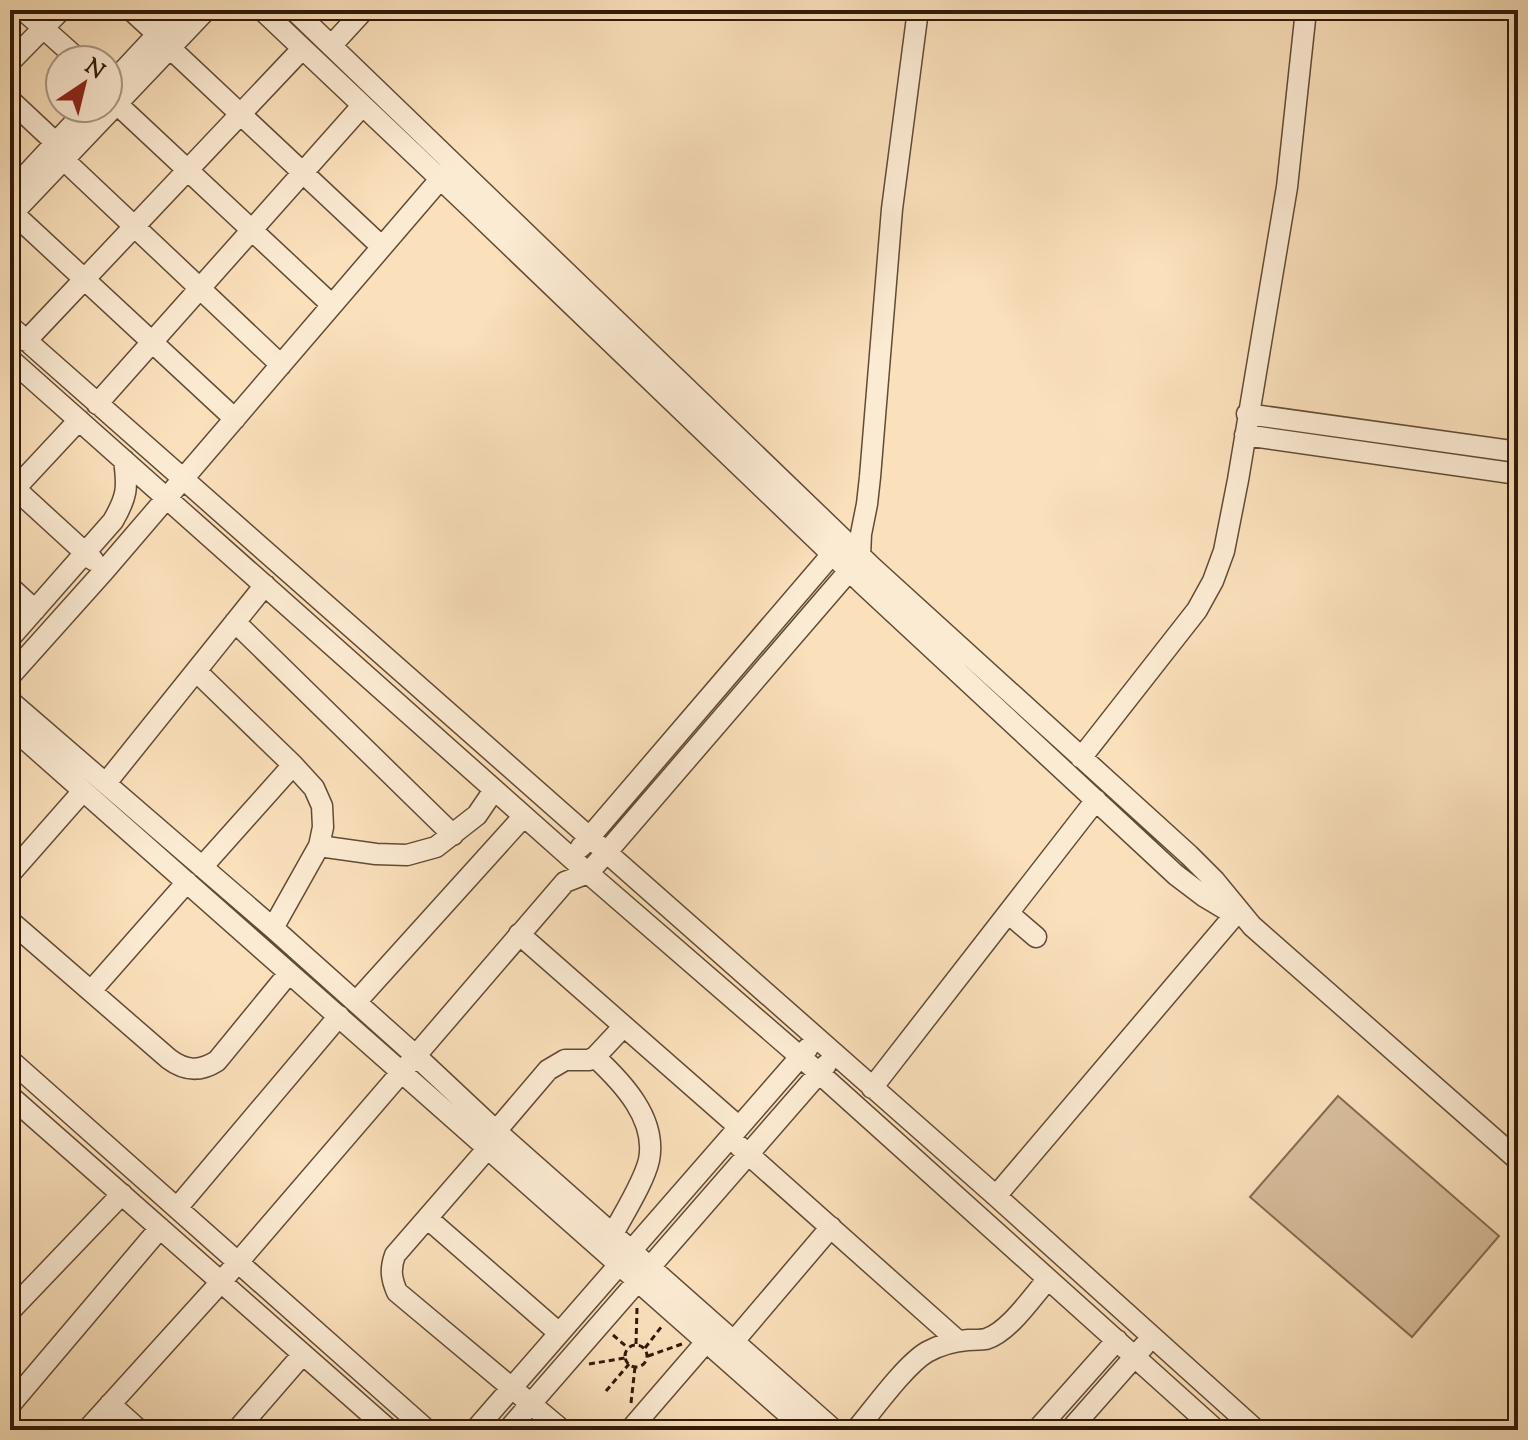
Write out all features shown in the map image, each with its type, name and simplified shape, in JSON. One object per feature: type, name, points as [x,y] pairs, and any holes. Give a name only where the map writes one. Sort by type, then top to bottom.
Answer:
[{"type":"street","points":[[23,10],[61,44]]},
{"type":"street","points":[[10,62],[61,10]]},
{"type":"street","points":[[131,10],[382,247]]},
{"type":"street","points":[[164,41],[180,10]]},
{"type":"street","points":[[124,78],[164,41],[206,10]]},
{"type":"street","points":[[262,10],[362,106],[447,172]]},
{"type":"street","points":[[294,10],[447,172],[845,542],[855,563],[1096,800],[1176,875],[1205,897],[1242,917]]},
{"type":"street","points":[[331,46],[364,10]]},
{"type":"street","points":[[565,882],[571,858],[845,542],[867,504],[892,209],[918,10]]},
{"type":"street","points":[[1081,758],[1197,610],[1213,581],[1224,551],[1287,187],[1306,10]]},
{"type":"street","points":[[26,341],[302,49]]},
{"type":"street","points":[[10,100],[134,226],[281,365]]},
{"type":"street","points":[[124,105],[188,170],[332,305]]},
{"type":"street","points":[[97,404],[362,106]]},
{"type":"street","points":[[10,192],[60,151],[78,124]]},
{"type":"street","points":[[82,124],[12,214],[235,419]]},
{"type":"street","points":[[10,676],[447,172]]},
{"type":"street","points":[[10,326],[996,1196],[1256,1430]]},
{"type":"street","points":[[10,359],[571,858],[819,1073],[1117,1340],[1208,1427]]},
{"type":"street","points":[[1247,414],[1518,452]]},
{"type":"street","points":[[79,420],[12,489],[104,571]]},
{"type":"street","points":[[1245,435],[1518,474]]},
{"type":"street","points":[[1427,461],[1430,440]]},
{"type":"street","points":[[10,638],[113,521],[123,502],[127,481],[124,460]]},
{"type":"street","points":[[855,563],[1189,855],[1215,881],[1242,917],[1518,1160]]},
{"type":"street","points":[[87,1430],[221,1282],[565,882],[588,873],[606,853],[855,563]]},
{"type":"street","points":[[106,783],[265,585]]},
{"type":"street","points":[[10,587],[35,610]]},
{"type":"street","points":[[235,622],[453,835]]},
{"type":"street","points":[[196,671],[293,765],[314,788],[322,806],[323,827],[319,846],[273,928]]},
{"type":"street","points":[[10,701],[415,1055],[492,1140],[625,1258],[734,1341],[834,1430]]},
{"type":"street","points":[[10,726],[401,1072],[613,1234],[625,1258]]},
{"type":"street","points":[[202,867],[293,765]]},
{"type":"street","points":[[319,846],[407,855],[436,847],[477,815],[494,790]]},
{"type":"street","points":[[10,874],[83,791]]},
{"type":"street","points":[[872,1088],[1096,800]]},
{"type":"street","points":[[356,1002],[524,816]]},
{"type":"street","points":[[91,991],[187,882]]},
{"type":"street","points":[[1008,913],[1036,937]]},
{"type":"street","points":[[996,1196],[1242,917]]},
{"type":"street","points":[[10,921],[177,1066],[187,1069],[198,1069],[217,1061],[289,973]]},
{"type":"street","points":[[519,934],[624,1026],[734,1132],[748,1154],[958,1341]]},
{"type":"street","points":[[177,1208],[339,1016]]},
{"type":"street","points":[[562,1430],[397,1292],[390,1267],[395,1255],[548,1070],[565,1060],[595,1057],[624,1026]]},
{"type":"street","points":[[475,1430],[816,1039]]},
{"type":"street","points":[[508,1430],[834,1055]]},
{"type":"street","points":[[595,1057],[620,1082],[640,1111],[650,1144],[649,1160],[643,1176],[613,1234]]},
{"type":"street","points":[[10,1060],[427,1430]]},
{"type":"street","points":[[10,1096],[389,1430]]},
{"type":"street","points":[[15,1298],[122,1194]]},
{"type":"street","points":[[427,1218],[559,1333]]},
{"type":"street","points":[[734,1341],[831,1227]]},
{"type":"street","points":[[10,1405],[160,1228]]},
{"type":"street","points":[[644,1274],[673,1312],[806,1430]]},
{"type":"street","points":[[856,1430],[923,1354],[945,1344],[983,1340],[996,1335],[1048,1279]]},
{"type":"street","points":[[1070,1430],[1153,1337]]},
{"type":"street","points":[[630,1422],[703,1339]]},
{"type":"street","points":[[1037,1430],[1117,1340]]},
{"type":"street","points":[[246,1427],[303,1354]]},
{"type":"street","points":[[110,1404],[139,1430]]},
{"type":"path","points":[[636,1344],[644,1274]]},
{"type":"path","points":[[645,1348],[673,1312]]},
{"type":"path","points":[[648,1356],[703,1339]]},
{"type":"path","points":[[625,1358],[635,1367],[644,1365],[648,1356],[645,1348],[636,1344]]},
{"type":"path","points":[[625,1358],[628,1348],[636,1344]]},
{"type":"path","points":[[561,1369],[625,1358]]},
{"type":"path","points":[[606,1391],[629,1364]]},
{"type":"path","points":[[630,1422],[635,1367]]},
{"type":"shaded area","points":[[1338,1096],[1499,1236],[1412,1337],[1250,1197]]}]
